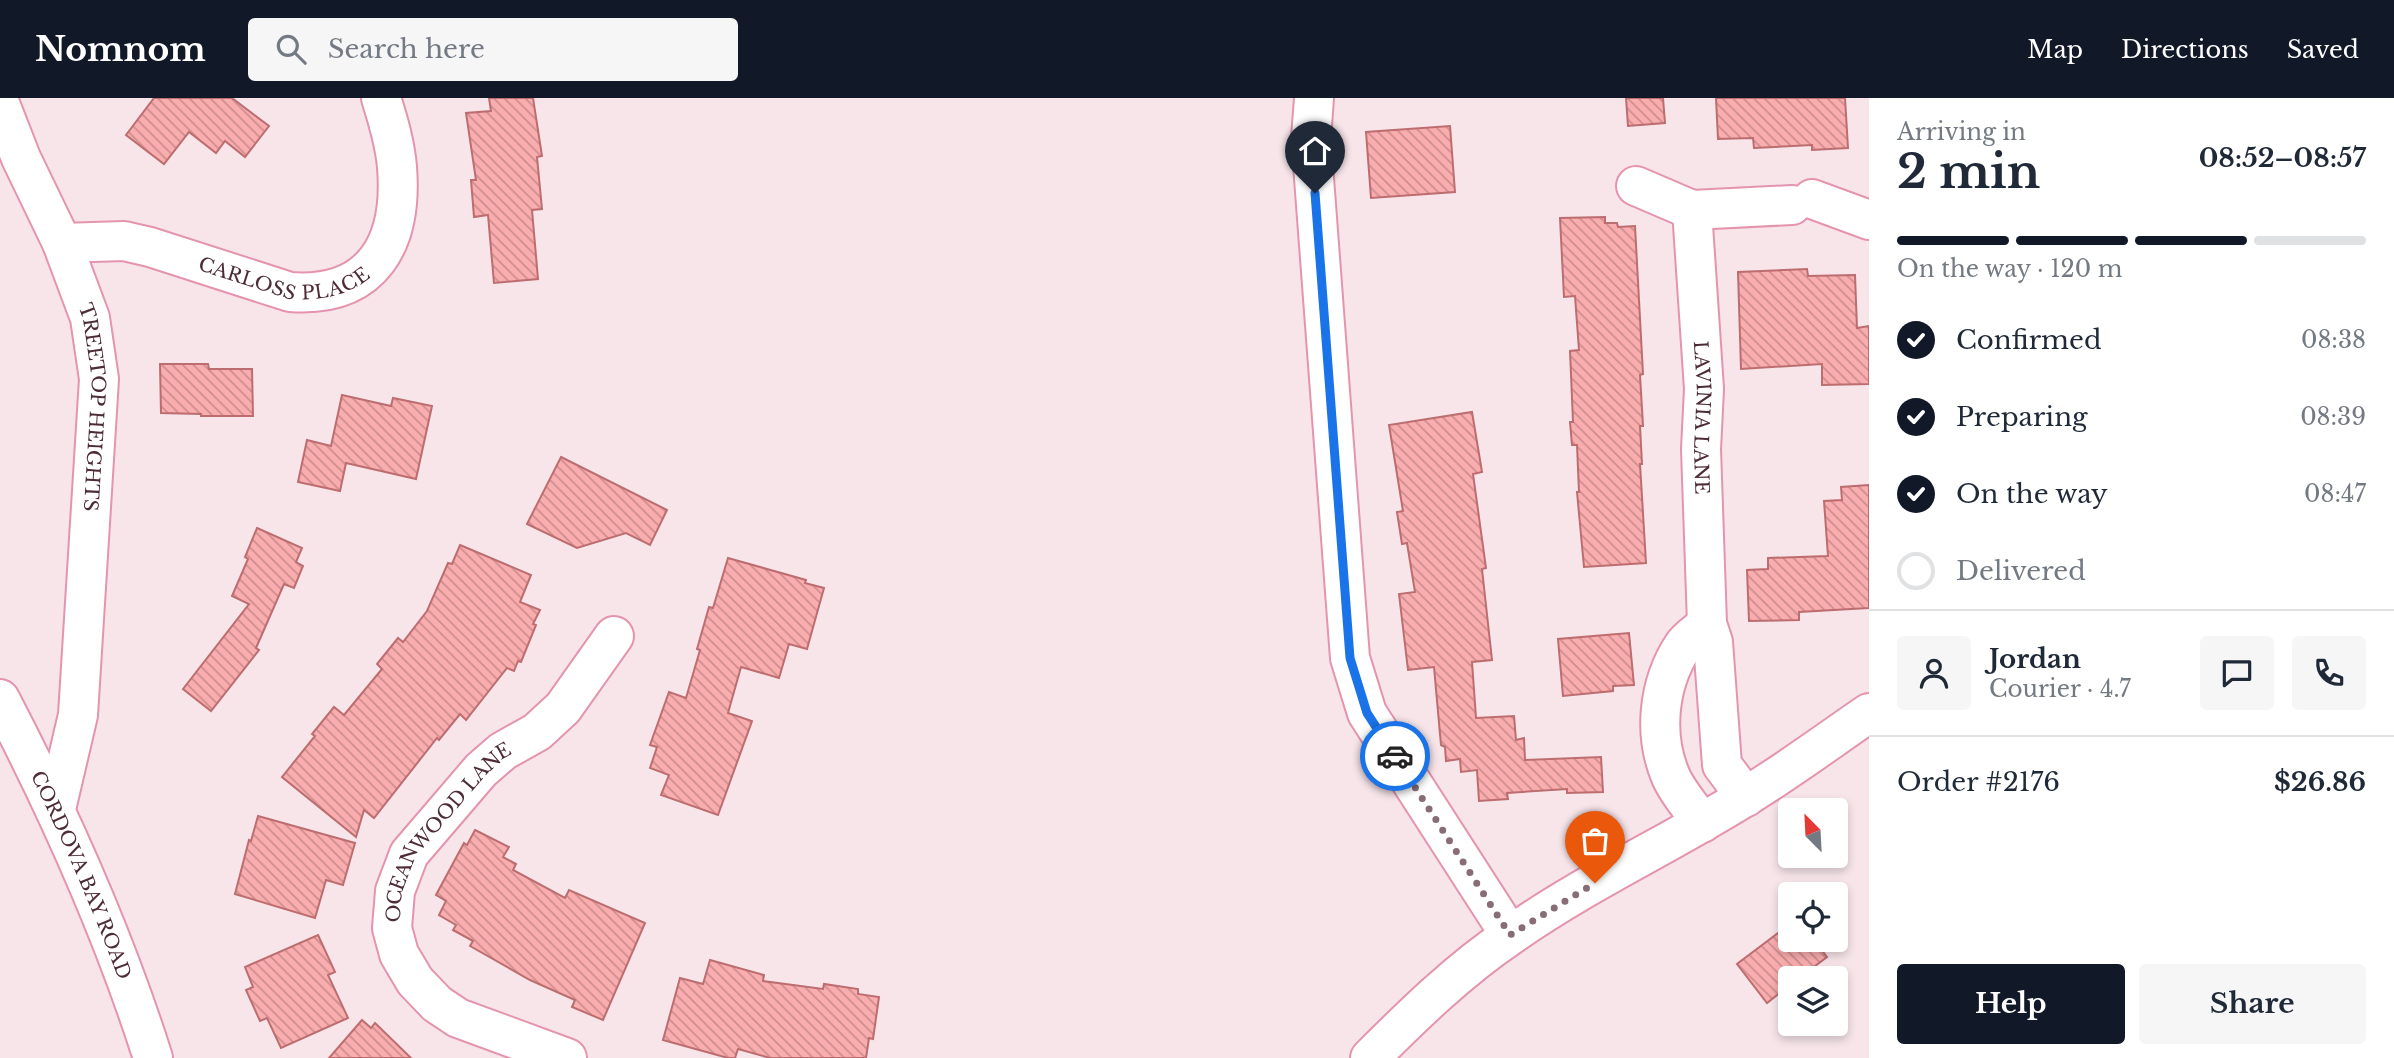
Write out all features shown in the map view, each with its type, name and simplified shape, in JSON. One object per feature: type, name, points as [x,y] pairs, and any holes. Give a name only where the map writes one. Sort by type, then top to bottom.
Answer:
[{"type":"street","name":"CARLOSS PLACE","points":[[62,243],[124,241],[290,292],[314,294],[353,282],[368,271],[381,255],[393,231],[397,206],[397,166],[381,98]]},
{"type":"street","points":[[1314,98],[1311,138],[1350,658],[1367,713],[1510,935]]},
{"type":"street","name":"TREETOP HEIGHTS","points":[[0,104],[21,158],[62,243],[90,318],[99,379],[78,715],[57,809]]},
{"type":"street","points":[[1636,186],[1692,210],[1802,202],[1869,220]]},
{"type":"street","name":"LAVINIA LANE","points":[[1692,210],[1704,388],[1700,449],[1707,624],[1713,642],[1722,765],[1746,797]]},
{"type":"street","points":[[1702,823],[1672,779],[1663,752],[1660,716],[1665,682],[1684,644],[1707,624]]},
{"type":"street","name":"OCEANWOOD LANE","points":[[567,1058],[458,1018],[437,1004],[415,981],[399,954],[392,928],[394,891],[409,854],[472,780],[503,751],[537,732],[563,708],[614,636]]},
{"type":"street","name":"CORDOVA BAY ROAD","points":[[0,699],[57,809],[103,919],[153,1058]]},
{"type":"street","points":[[1370,1058],[1419,1010],[1510,935],[1746,797],[1869,713]]},
{"type":"building","points":[[154,98],[232,98],[269,126],[245,157],[225,141],[216,153],[189,132],[164,164],[126,135]]},
{"type":"building","points":[[489,98],[533,98],[542,156],[537,157],[542,209],[532,210],[538,279],[494,283],[488,215],[474,217],[471,180],[476,180],[466,113],[491,111]]},
{"type":"building","points":[[1626,98],[1663,98],[1665,123],[1628,126]]},
{"type":"building","points":[[1716,98],[1845,98],[1848,148],[1812,150],[1812,145],[1754,148],[1753,138],[1718,139]]},
{"type":"building","points":[[1450,126],[1455,192],[1371,198],[1366,132]]},
{"type":"building","points":[[1605,217],[1605,223],[1617,223],[1618,227],[1635,226],[1643,374],[1640,375],[1643,426],[1640,426],[1640,464],[1646,563],[1584,567],[1577,492],[1577,445],[1572,445],[1570,422],[1573,422],[1570,351],[1579,350],[1575,296],[1564,297],[1560,218]]},
{"type":"building","points":[[1807,269],[1808,276],[1855,275],[1857,328],[1869,326],[1869,384],[1822,385],[1822,364],[1741,369],[1738,272]]},
{"type":"building","points":[[160,364],[208,364],[209,369],[252,369],[253,416],[161,413]]},
{"type":"building","points":[[342,395],[391,406],[393,398],[432,406],[416,479],[346,463],[340,491],[298,482],[307,440],[331,446]]},
{"type":"building","points":[[1472,412],[1482,472],[1473,474],[1486,568],[1482,569],[1492,660],[1472,662],[1476,718],[1514,716],[1516,740],[1524,738],[1525,760],[1601,757],[1603,792],[1567,793],[1567,789],[1507,793],[1508,799],[1479,801],[1477,770],[1461,772],[1460,759],[1446,761],[1445,747],[1441,745],[1434,667],[1408,670],[1399,594],[1415,592],[1407,543],[1402,544],[1397,512],[1403,511],[1389,425]]},
{"type":"building","points":[[561,457],[667,510],[650,545],[626,533],[577,548],[527,524]]},
{"type":"building","points":[[1869,485],[1869,608],[1799,612],[1799,620],[1749,621],[1747,570],[1768,569],[1768,558],[1828,556],[1824,501],[1842,500],[1841,487]]},
{"type":"building","points":[[257,528],[302,548],[296,562],[303,566],[294,588],[284,584],[256,648],[259,650],[211,711],[183,689],[249,604],[232,596],[248,559],[245,557]]},
{"type":"building","points":[[460,545],[531,575],[520,602],[540,610],[533,624],[536,625],[521,662],[518,661],[514,671],[507,668],[466,720],[460,714],[439,740],[437,738],[374,818],[364,810],[356,837],[282,777],[334,707],[344,715],[382,669],[377,664],[398,638],[403,642],[427,611],[448,563],[452,564]]},
{"type":"building","points":[[728,558],[806,580],[805,583],[824,588],[807,649],[789,644],[779,678],[741,667],[728,713],[752,721],[718,815],[661,795],[669,775],[650,768],[657,747],[650,745],[669,692],[686,698],[709,607],[713,608]]},
{"type":"building","points":[[1629,633],[1634,685],[1613,686],[1613,691],[1563,696],[1558,639]]},
{"type":"building","points":[[258,816],[355,843],[343,885],[326,880],[315,918],[235,894]]},
{"type":"building","points":[[475,830],[509,847],[503,857],[516,864],[513,870],[565,898],[569,890],[645,923],[603,1020],[572,1007],[575,1000],[530,980],[470,946],[473,941],[453,930],[456,925],[439,915],[446,901],[436,895],[464,843],[467,845]]},
{"type":"building","points":[[1778,933],[1778,952],[1823,952],[1827,957],[1815,966],[1778,966],[1778,994],[1767,1003],[1737,964]]},
{"type":"building","points":[[318,935],[335,972],[328,975],[348,1018],[281,1048],[267,1018],[260,1021],[246,990],[253,987],[245,967]]},
{"type":"building","points":[[710,960],[764,975],[763,981],[823,989],[824,984],[858,989],[858,994],[879,997],[873,1039],[869,1038],[866,1058],[770,1058],[738,1049],[735,1058],[728,1058],[663,1040],[680,978],[703,984]]},
{"type":"building","points":[[362,1020],[371,1028],[375,1023],[411,1058],[329,1058]]},
{"type":"way so far","points":[[1395,756],[1510,935],[1595,883]]},
{"type":"route","points":[[1315,193],[1350,658],[1367,713],[1395,756]]}]
